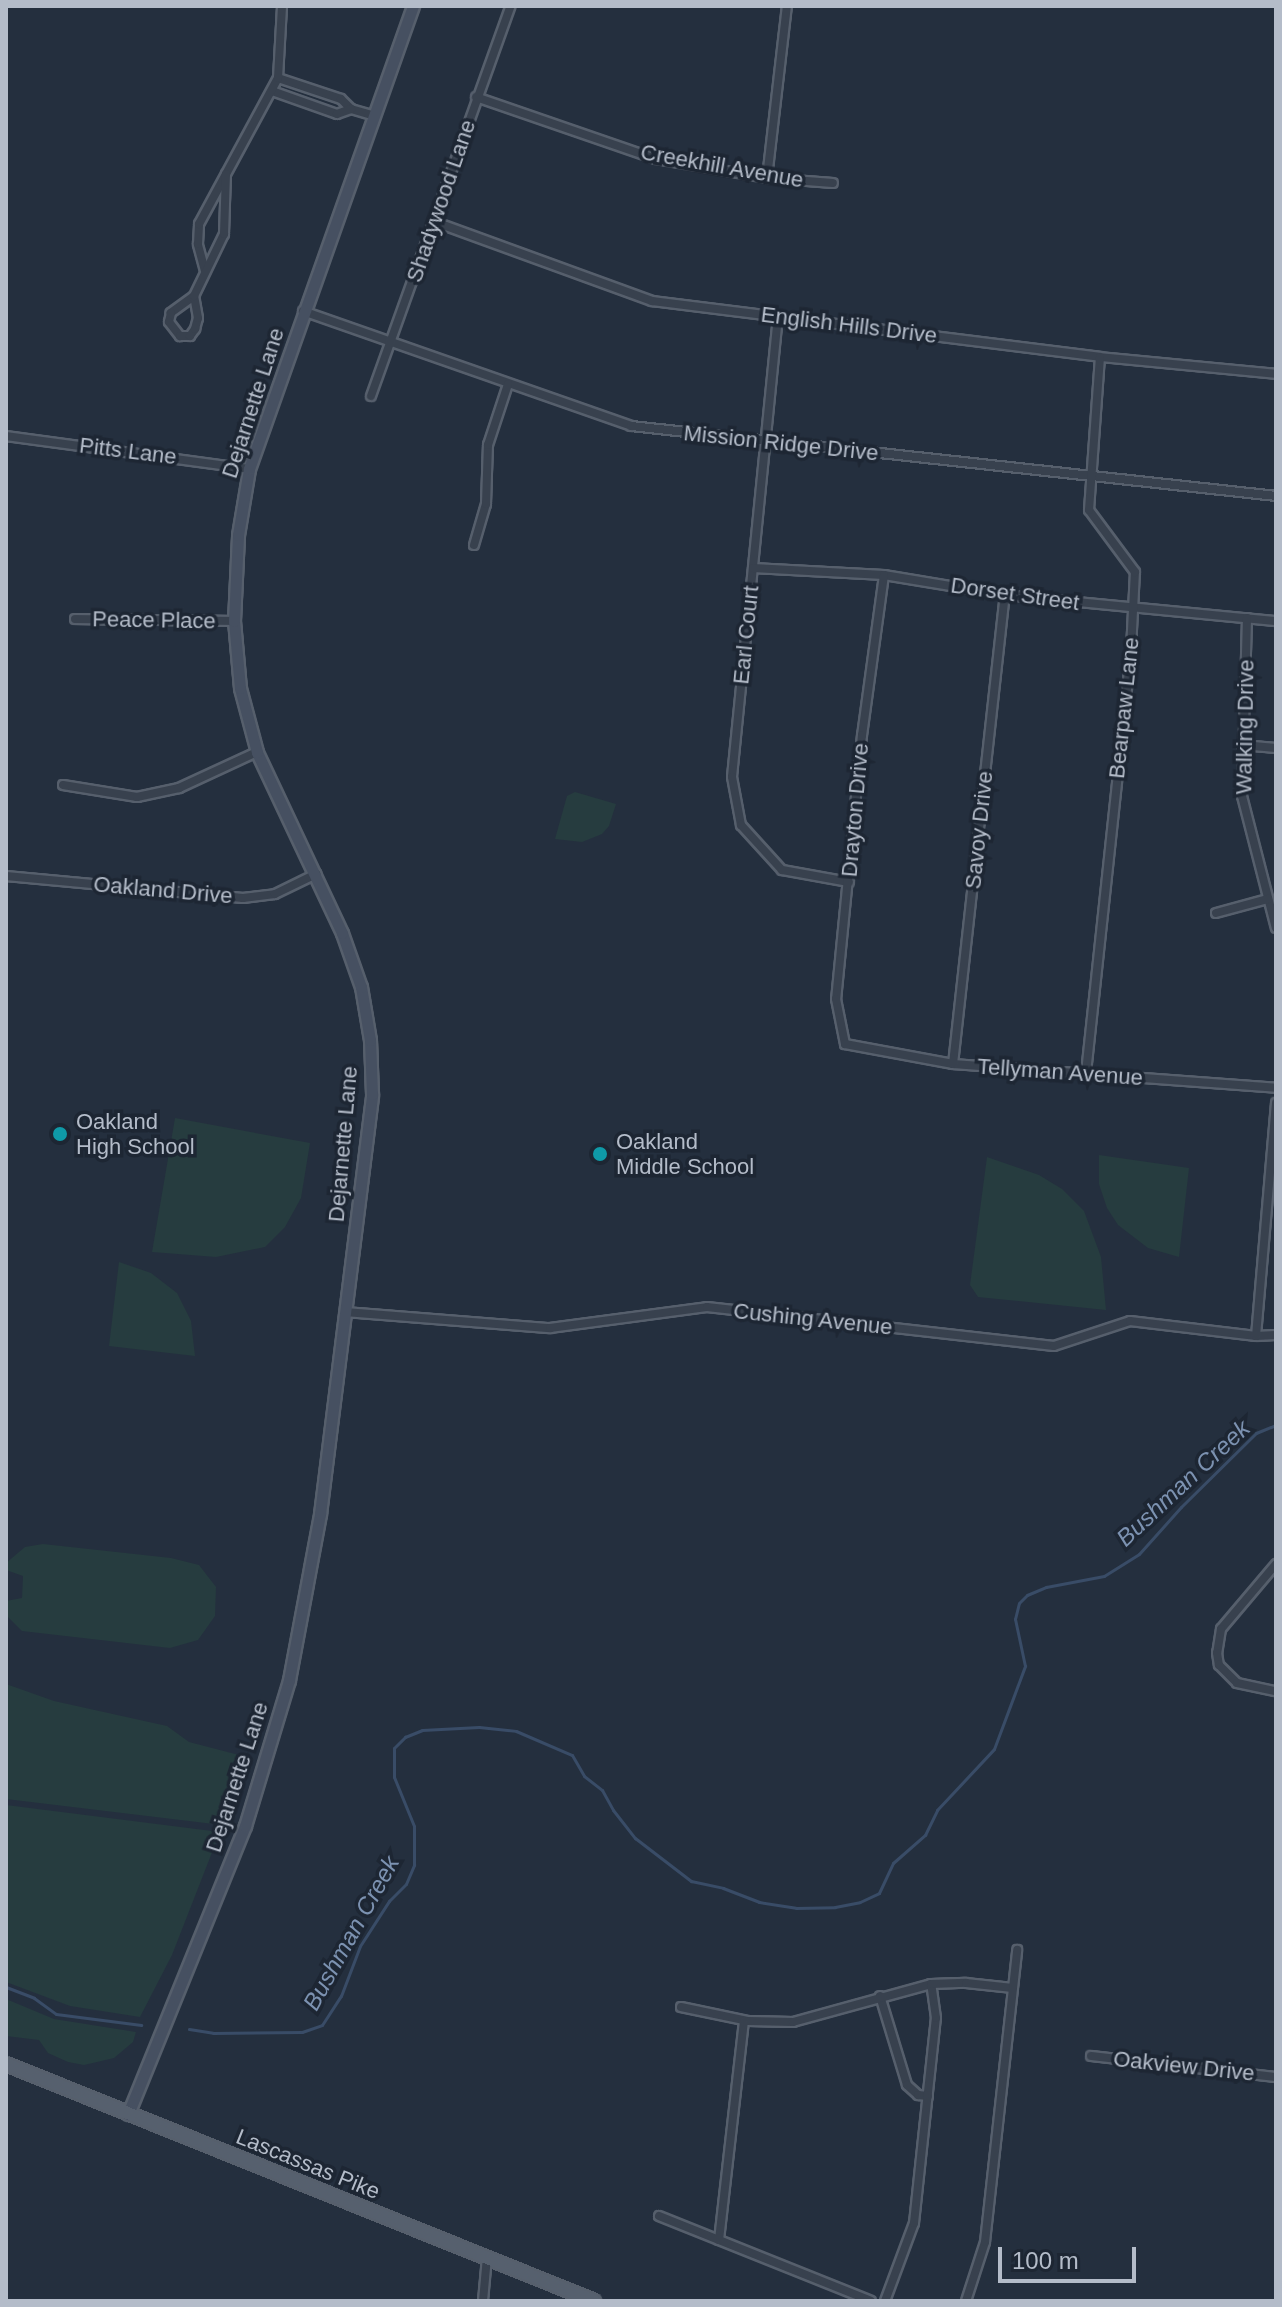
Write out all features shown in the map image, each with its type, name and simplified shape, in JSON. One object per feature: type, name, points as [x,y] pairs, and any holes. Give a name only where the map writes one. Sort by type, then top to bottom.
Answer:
[{"type":"main road","name":"Dejarnette Lane","points":[[128,2114],[245,1826],[289,1680],[320,1514],[372,1094],[370,1040],[361,987],[316,874],[257,752],[240,688],[234,621],[238,535],[249,469],[413,6]]},
{"type":"main road","name":"Lascassas Pike","points":[[6,2064],[594,2301]]},
{"type":"street","points":[[205,271],[198,244],[199,224],[278,78],[282,6]]},
{"type":"street","name":"Shadywood Lane","points":[[371,396],[511,6]]},
{"type":"street","points":[[767,178],[787,6]]},
{"type":"street","points":[[278,78],[341,99],[351,109],[372,115]]},
{"type":"street","points":[[272,91],[337,114],[351,109]]},
{"type":"street","name":"Creekhill Avenue","points":[[476,97],[656,159],[767,178],[833,183]]},
{"type":"street","points":[[194,296],[198,318],[195,329],[190,336],[180,336],[169,322],[171,313],[194,296],[224,234],[226,173]]},
{"type":"street","name":"English Hills Drive","points":[[435,222],[652,301],[1100,357],[1276,374]]},
{"type":"street","name":"Mission Ridge Drive","points":[[303,311],[631,426],[1276,496]]},
{"type":"street","name":"Earl Court","points":[[778,316],[732,777],[741,825],[782,870],[849,882]]},
{"type":"street","name":"Bearpaw Lane","points":[[1086,1073],[1135,572],[1089,510],[1100,357]]},
{"type":"street","points":[[474,545],[486,504],[488,445],[508,384]]},
{"type":"street","name":"Pitts Lane","points":[[6,436],[249,469]]},
{"type":"street","name":"Dorset Street","points":[[753,568],[884,575],[1005,595],[1276,621]]},
{"type":"street","name":"Drayton Drive","points":[[845,1044],[836,999],[864,721],[884,575]]},
{"type":"street","name":"Savoy Drive","points":[[953,1064],[1005,595]]},
{"type":"street","name":"Walking Drive","points":[[1247,618],[1242,796],[1276,928]]},
{"type":"street","name":"Peace Place","points":[[75,619],[234,621]]},
{"type":"street","points":[[1242,745],[1276,748]]},
{"type":"street","points":[[63,785],[137,797],[179,788],[257,752]]},
{"type":"street","name":"Oakland Drive","points":[[6,876],[243,898],[275,894],[316,874]]},
{"type":"street","points":[[1216,913],[1268,899]]},
{"type":"street","name":"Tellyman Avenue","points":[[845,1044],[953,1064],[1276,1088]]},
{"type":"street","points":[[1256,1336],[1276,1103]]},
{"type":"street","name":"Cushing Avenue","points":[[345,1312],[550,1328],[707,1307],[1054,1346],[1130,1321],[1256,1336],[1276,1335]]},
{"type":"street","points":[[1276,1564],[1221,1629],[1217,1653],[1226,1676],[1252,1689],[1276,1691]]},
{"type":"street","points":[[966,2301],[985,2242],[1017,1950]]},
{"type":"street","points":[[681,2007],[744,2021],[793,2022],[931,1984],[966,1983],[1013,1988]]},
{"type":"street","points":[[885,2301],[914,2223],[936,2018],[931,1984]]},
{"type":"street","points":[[880,1996],[907,2085],[918,2095],[928,2096]]},
{"type":"street","points":[[719,2240],[744,2021]]},
{"type":"street","name":"Oakview Drive","points":[[1091,2056],[1276,2077]]},
{"type":"street","points":[[659,2216],[871,2301]]},
{"type":"street","points":[[483,2301],[487,2257]]},
{"type":"green space","points":[[575,792],[616,804],[609,826],[602,834],[582,842],[555,839],[567,796]]},
{"type":"green space","points":[[175,1118],[310,1143],[301,1198],[285,1227],[265,1247],[216,1257],[152,1252]]},
{"type":"green space","points":[[1099,1155],[1189,1168],[1179,1257],[1148,1248],[1118,1225],[1107,1208],[1099,1184]]},
{"type":"green space","points":[[987,1157],[1039,1175],[1062,1189],[1084,1211],[1101,1257],[1106,1310],[978,1297],[970,1285]]},
{"type":"green space","points":[[119,1262],[151,1273],[177,1293],[191,1321],[195,1356],[109,1346]]},
{"type":"green space","points":[[43,1544],[171,1558],[199,1565],[216,1587],[215,1616],[198,1640],[170,1648],[22,1631],[6,1615],[6,1601],[22,1598],[23,1576],[6,1570],[6,1563],[25,1547]]},
{"type":"green space","points":[[6,1684],[54,1701],[167,1726],[189,1742],[239,1755],[222,1825],[6,1799]]},
{"type":"green space","points":[[6,1805],[220,1832],[172,1955],[140,2017],[70,2006],[6,1982]]},
{"type":"green space","points":[[6,1999],[54,2019],[136,2032],[133,2042],[114,2058],[84,2065],[68,2062],[48,2053],[39,2040],[6,2036]]},
{"type":"waterway","name":"Bushman Creek","points":[[189,2029],[213,2033],[302,2032],[322,2025],[341,1996],[360,1946],[389,1901],[406,1884],[414,1865],[414,1826],[394,1777],[394,1748],[405,1737],[422,1730],[479,1727],[516,1731],[572,1755],[584,1776],[602,1790],[635,1838],[691,1881],[723,1888],[759,1902],[796,1908],[835,1907],[860,1902],[879,1893],[893,1863],[925,1835],[937,1810],[994,1749],[1025,1666],[1015,1619],[1019,1603],[1027,1595],[1046,1587],[1104,1576],[1139,1554],[1181,1507],[1256,1433],[1276,1425]]},
{"type":"waterway","name":"Bushman Creek","points":[[6,1987],[34,1998],[56,2014],[141,2025]]},
{"type":"place","name":"Oakland High School","points":[[60,1134]]},
{"type":"place","name":"Oakland Middle School","points":[[600,1154]]}]
